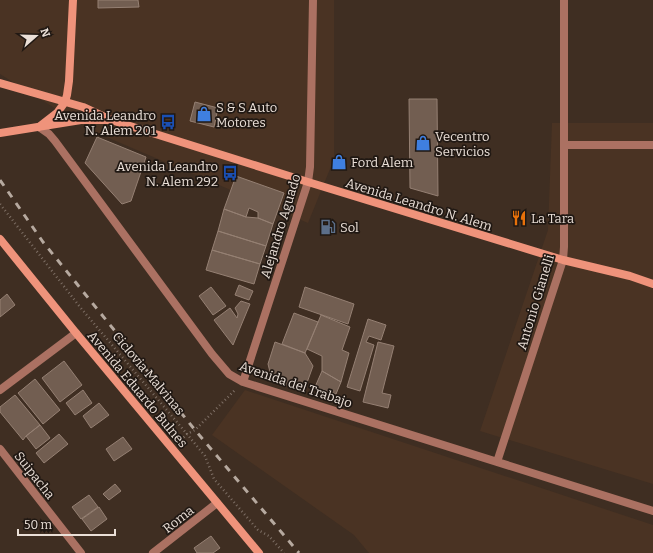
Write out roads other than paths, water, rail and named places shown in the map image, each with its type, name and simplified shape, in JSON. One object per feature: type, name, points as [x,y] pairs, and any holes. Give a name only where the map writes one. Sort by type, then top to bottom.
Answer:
[{"type":"main road","points":[[39,127],[57,113],[65,102],[67,95],[73,0]]},
{"type":"main road","name":"Avenida Leandro N. Alem","points":[[0,83],[83,107],[110,120],[308,182],[563,260],[630,276],[653,284]]},
{"type":"main road","name":"Avenida Leandro N. Alem","points":[[0,133],[81,120],[110,120]]},
{"type":"main road","name":"Avenida Eduardo Bulnes","points":[[0,239],[76,334],[259,553]]},
{"type":"street","name":"Alejandro Aguado","points":[[243,382],[308,182],[310,167],[313,0]]},
{"type":"street","name":"Antonio Gianelli","points":[[497,462],[563,260],[564,0]]},
{"type":"street","name":"Avenida del Trabajo","points":[[39,127],[49,134],[55,141],[212,354],[229,374],[243,382],[653,512]]},
{"type":"street","points":[[564,145],[653,145]]},
{"type":"street","points":[[0,390],[76,334]]},
{"type":"street","name":"Suipacha","points":[[0,449],[81,553]]},
{"type":"street","name":"Roma","points":[[153,553],[217,503]]},
{"type":"railway","points":[[0,180],[43,242],[195,430],[299,553]]},
{"type":"place","name":"S & S Auto Motores","points":[[204,114]]},
{"type":"place","name":"Avenida Leandro N. Alem 201","points":[[168,122]]},
{"type":"place","name":"Vecentro Servicios","points":[[423,143]]},
{"type":"place","name":"Ford Alem","points":[[339,162]]},
{"type":"place","name":"Avenida Leandro N. Alem 292","points":[[230,173]]},
{"type":"place","name":"La Tara","points":[[519,218]]},
{"type":"place","name":"Sol","points":[[328,227]]}]
